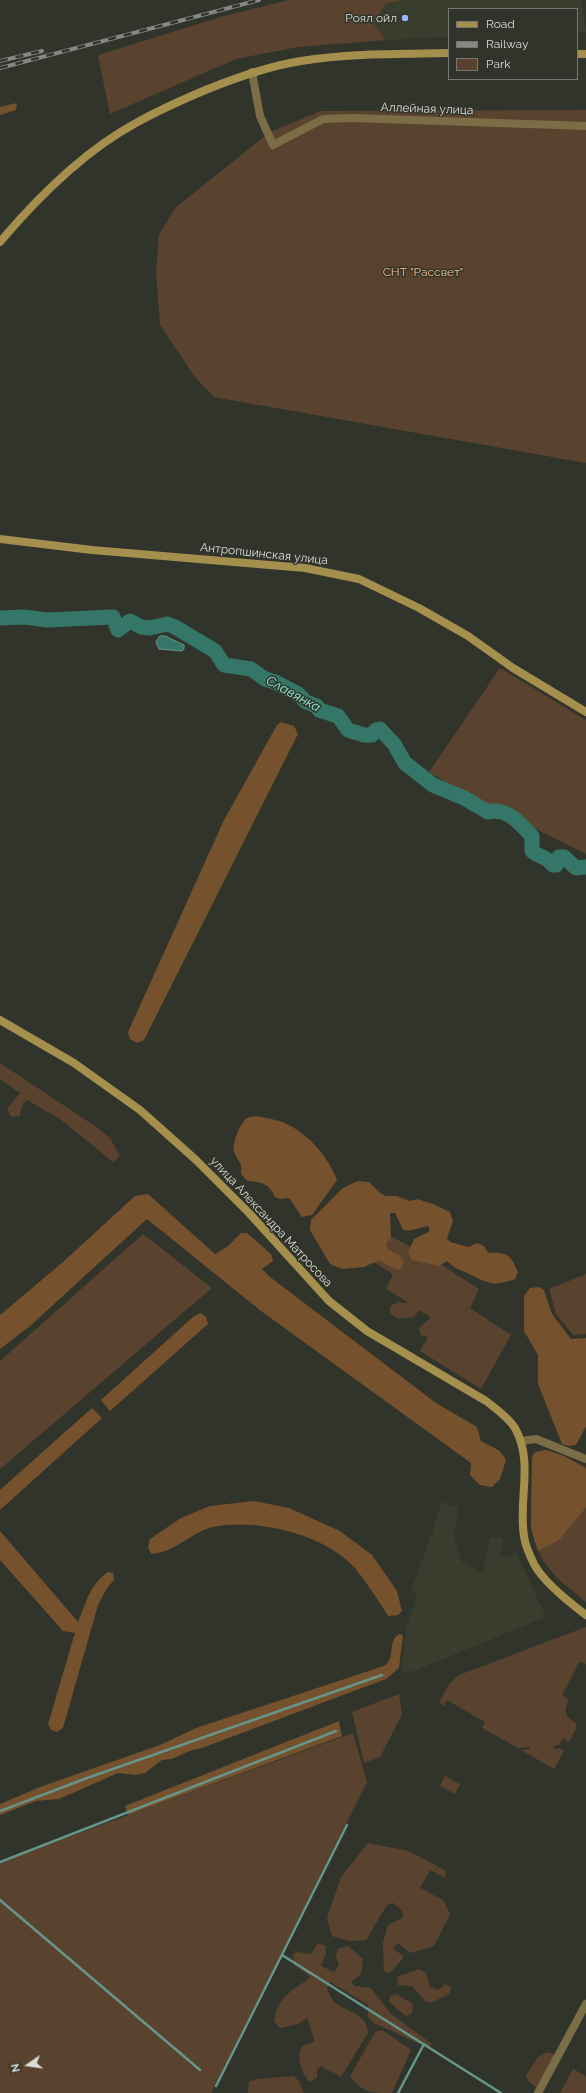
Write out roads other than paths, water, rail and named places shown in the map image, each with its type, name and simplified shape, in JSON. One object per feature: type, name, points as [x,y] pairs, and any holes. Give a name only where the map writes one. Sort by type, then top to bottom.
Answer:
[{"type":"street","points":[[0,242],[59,181],[105,143],[136,123],[178,102],[252,72],[300,61],[345,56],[448,53]]},
{"type":"street","name":"Аллейная улица","points":[[252,72],[260,116],[273,145],[323,119],[353,118],[586,126]]},
{"type":"street","name":"Антропшинская улица","points":[[0,539],[92,550],[305,568],[359,579],[419,608],[468,636],[513,668],[586,712]]},
{"type":"street","name":"улица Александра Матросова","points":[[0,1020],[74,1063],[140,1110],[196,1160],[228,1192],[329,1301],[367,1331],[486,1401],[501,1413],[514,1427],[521,1442],[524,1461],[524,1536],[528,1550],[535,1566],[544,1577],[586,1615]]},
{"type":"street","points":[[521,1442],[536,1439],[586,1459]]},
{"type":"street","points":[[538,2093],[586,2004]]},
{"type":"water","points":[[160,636],[165,636],[184,645],[184,649],[182,651],[159,649],[156,642]]},
{"type":"waterway","name":"Славянка","points":[[0,618],[24,617],[47,620],[113,617],[118,630],[130,621],[141,627],[150,628],[167,624],[175,627],[215,651],[224,665],[251,669],[265,679],[275,682],[298,694],[306,702],[317,706],[319,710],[338,716],[348,730],[364,735],[372,735],[376,730],[380,729],[394,744],[405,763],[433,785],[464,798],[488,812],[495,811],[508,814],[532,836],[532,851],[547,859],[553,865],[556,865],[559,857],[564,857],[576,868],[586,867]]},
{"type":"waterway","points":[[0,1811],[87,1778],[382,1675]]},
{"type":"waterway","points":[[0,1862],[336,1731]]},
{"type":"waterway","points":[[216,2086],[347,1825]]},
{"type":"waterway","points":[[0,1900],[200,2070]]},
{"type":"waterway","points":[[282,1955],[501,2093]]},
{"type":"waterway","points":[[398,2093],[424,2044]]},
{"type":"railway","points":[[0,68],[259,0]]},
{"type":"railway","points":[[0,61],[42,51]]},
{"type":"place","name":"Роял ойл","points":[[405,18]]},
{"type":"park label","name":"СНТ \"Рассвет\"","points":[[423,272]]}]
